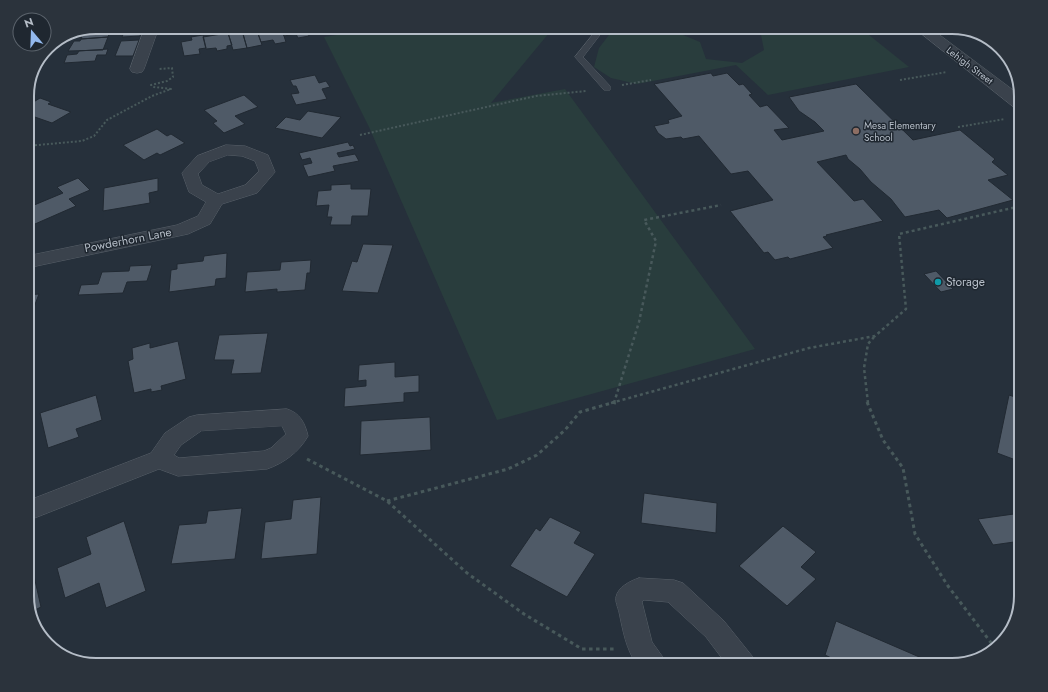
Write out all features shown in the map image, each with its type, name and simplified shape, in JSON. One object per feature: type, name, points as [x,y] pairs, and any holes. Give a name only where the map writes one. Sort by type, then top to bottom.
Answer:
[{"type":"street","points":[[137,69],[150,34]]},
{"type":"street","name":"Lehigh Street","points":[[929,34],[1014,99]]},
{"type":"street","name":"Powderhorn Lane","points":[[34,261],[182,230],[204,220],[216,200]]},
{"type":"street","points":[[34,508],[159,459],[173,439],[198,423],[288,417],[294,426],[297,436],[286,448],[267,460],[178,467],[159,459]]},
{"type":"street","points":[[647,657],[637,637],[628,598],[639,589],[674,591],[715,629],[738,658]]},
{"type":"lane","points":[[597,34],[579,57],[607,88]]},
{"type":"path","points":[[34,146],[82,141],[94,136],[107,120],[152,96],[171,89],[154,87],[151,85],[167,81],[173,77],[172,68],[137,69]]},
{"type":"path","points":[[900,80],[948,72]]},
{"type":"path","points":[[360,135],[536,96],[607,88],[651,80]]},
{"type":"path","points":[[958,127],[1008,118]]},
{"type":"path","points":[[614,404],[639,322],[656,241],[644,220],[721,205]]},
{"type":"path","points":[[992,644],[948,586],[915,534],[903,468],[883,440],[866,402],[864,368],[868,344],[906,309],[899,234],[1014,207]]},
{"type":"path","points":[[387,501],[508,469],[536,455],[565,430],[580,412],[614,404],[809,348],[875,336]]},
{"type":"path","points":[[286,448],[387,501],[467,573],[524,614],[582,650],[647,657]]},
{"type":"green space","points":[[343,34],[548,34],[491,103],[565,89],[755,349],[497,420],[369,127],[324,37]]},
{"type":"green space","points":[[610,34],[681,34],[700,42],[706,59],[742,63],[764,50],[761,35],[759,34],[868,34],[909,67],[768,95],[736,65],[637,84],[611,78],[594,67],[599,48]]},
{"type":"building","points":[[96,34],[109,34],[108,37],[81,39],[82,37],[77,37]]},
{"type":"building","points":[[123,34],[141,34],[140,36],[122,37]]},
{"type":"building","points":[[228,34],[243,34],[247,48],[233,50]]},
{"type":"building","points":[[228,34],[232,45],[227,46],[227,49],[217,51],[216,48],[206,49],[203,37]]},
{"type":"building","points":[[243,34],[258,34],[262,45],[247,48]]},
{"type":"building","points":[[258,34],[283,34],[286,42],[275,44],[273,40],[261,42]]},
{"type":"building","points":[[283,34],[296,34],[284,36]]},
{"type":"building","points":[[296,34],[308,34],[309,36],[298,38]]},
{"type":"building","points":[[203,35],[206,48],[199,49],[200,54],[184,56],[181,42],[192,40],[191,37]]},
{"type":"building","points":[[108,37],[103,50],[68,51],[74,41]]},
{"type":"building","points":[[139,40],[133,56],[115,56],[121,41]]},
{"type":"building","points":[[108,49],[106,55],[97,55],[95,61],[64,63],[67,55],[77,54],[79,51]]},
{"type":"building","name":"Mesa Elementary School","points":[[711,73],[713,76],[727,73],[739,85],[743,84],[752,94],[749,95],[760,107],[767,105],[789,128],[774,130],[782,140],[824,131],[815,122],[799,111],[789,97],[856,84],[913,140],[960,130],[995,159],[992,162],[1008,175],[988,180],[1013,200],[947,218],[939,210],[905,217],[891,199],[871,182],[860,169],[848,159],[846,155],[817,162],[854,201],[863,199],[883,221],[823,237],[833,248],[790,259],[788,257],[775,260],[768,252],[764,253],[730,211],[773,200],[748,171],[731,174],[699,136],[683,139],[681,137],[666,139],[658,133],[654,126],[669,123],[668,120],[682,116],[654,84]]},
{"type":"building","points":[[315,75],[319,83],[326,81],[330,87],[322,89],[327,99],[296,105],[291,94],[299,93],[296,86],[293,86],[290,80]]},
{"type":"building","points":[[244,95],[258,107],[235,116],[245,124],[224,133],[213,123],[217,121],[204,110]]},
{"type":"building","points":[[40,98],[51,102],[48,104],[71,112],[52,123],[34,117],[34,102]]},
{"type":"building","points":[[308,111],[341,117],[322,138],[275,128],[286,117],[300,120]]},
{"type":"building","points":[[157,129],[167,136],[171,134],[185,143],[160,155],[157,153],[144,160],[123,145]]},
{"type":"building","points":[[348,142],[350,146],[353,145],[355,149],[337,153],[339,157],[355,154],[359,161],[333,166],[335,171],[308,177],[303,165],[312,163],[310,158],[302,160],[299,153]]},
{"type":"building","points":[[78,178],[90,190],[69,199],[76,206],[35,224],[34,205],[63,193],[57,187]]},
{"type":"building","points":[[158,178],[158,191],[149,193],[150,203],[103,211],[104,188]]},
{"type":"building","points":[[351,184],[351,189],[371,189],[368,216],[352,216],[351,225],[330,225],[332,217],[327,217],[329,205],[316,206],[318,191],[331,190],[331,185]]},
{"type":"building","points":[[363,244],[393,245],[378,293],[342,291],[352,261],[357,262]]},
{"type":"building","points":[[227,253],[226,278],[216,279],[215,286],[169,292],[171,270],[177,269],[177,264],[203,261],[204,256]]},
{"type":"building","points":[[311,260],[310,273],[307,273],[305,290],[277,292],[277,289],[245,292],[247,272],[280,270],[281,262]]},
{"type":"building","points":[[152,265],[147,281],[127,282],[123,293],[78,295],[81,285],[98,284],[102,272],[129,271],[130,266]]},
{"type":"building","name":"Storage","points":[[936,271],[953,289],[941,292],[924,274]]},
{"type":"building","points":[[34,294],[39,294],[34,307]]},
{"type":"building","points":[[268,333],[261,373],[231,374],[234,360],[214,360],[219,335]]},
{"type":"building","points":[[178,341],[186,379],[161,386],[162,390],[151,392],[151,389],[134,393],[128,361],[133,359],[132,348],[150,343],[150,348]]},
{"type":"building","points":[[395,362],[395,377],[419,375],[419,392],[404,393],[404,402],[344,407],[345,388],[366,386],[366,380],[358,381],[359,365]]},
{"type":"building","points":[[96,395],[102,420],[76,429],[79,437],[48,448],[40,413]]},
{"type":"building","points":[[1009,395],[1014,397],[1014,459],[997,453]]},
{"type":"building","points":[[430,417],[431,450],[360,455],[361,421]]},
{"type":"building","points":[[644,493],[717,503],[716,533],[641,523]]},
{"type":"building","points":[[321,497],[317,554],[261,559],[265,522],[291,519],[293,500]]},
{"type":"building","points":[[242,508],[235,559],[171,564],[179,525],[206,523],[208,511]]},
{"type":"building","points":[[1014,514],[1014,542],[993,545],[978,519]]},
{"type":"building","points":[[550,517],[581,532],[574,543],[595,554],[567,597],[510,566],[536,528],[540,531]]},
{"type":"building","points":[[124,521],[146,591],[106,608],[99,583],[65,598],[57,568],[91,554],[86,537]]},
{"type":"building","points":[[783,526],[816,552],[801,567],[816,579],[787,606],[739,566]]},
{"type":"building","points":[[34,576],[41,607],[35,610]]},
{"type":"building","points":[[836,621],[922,658],[831,658],[825,655]]},
{"type":"place","name":"Mesa Elementary School","points":[[856,131]]},
{"type":"place","name":"Storage","points":[[938,282]]}]
